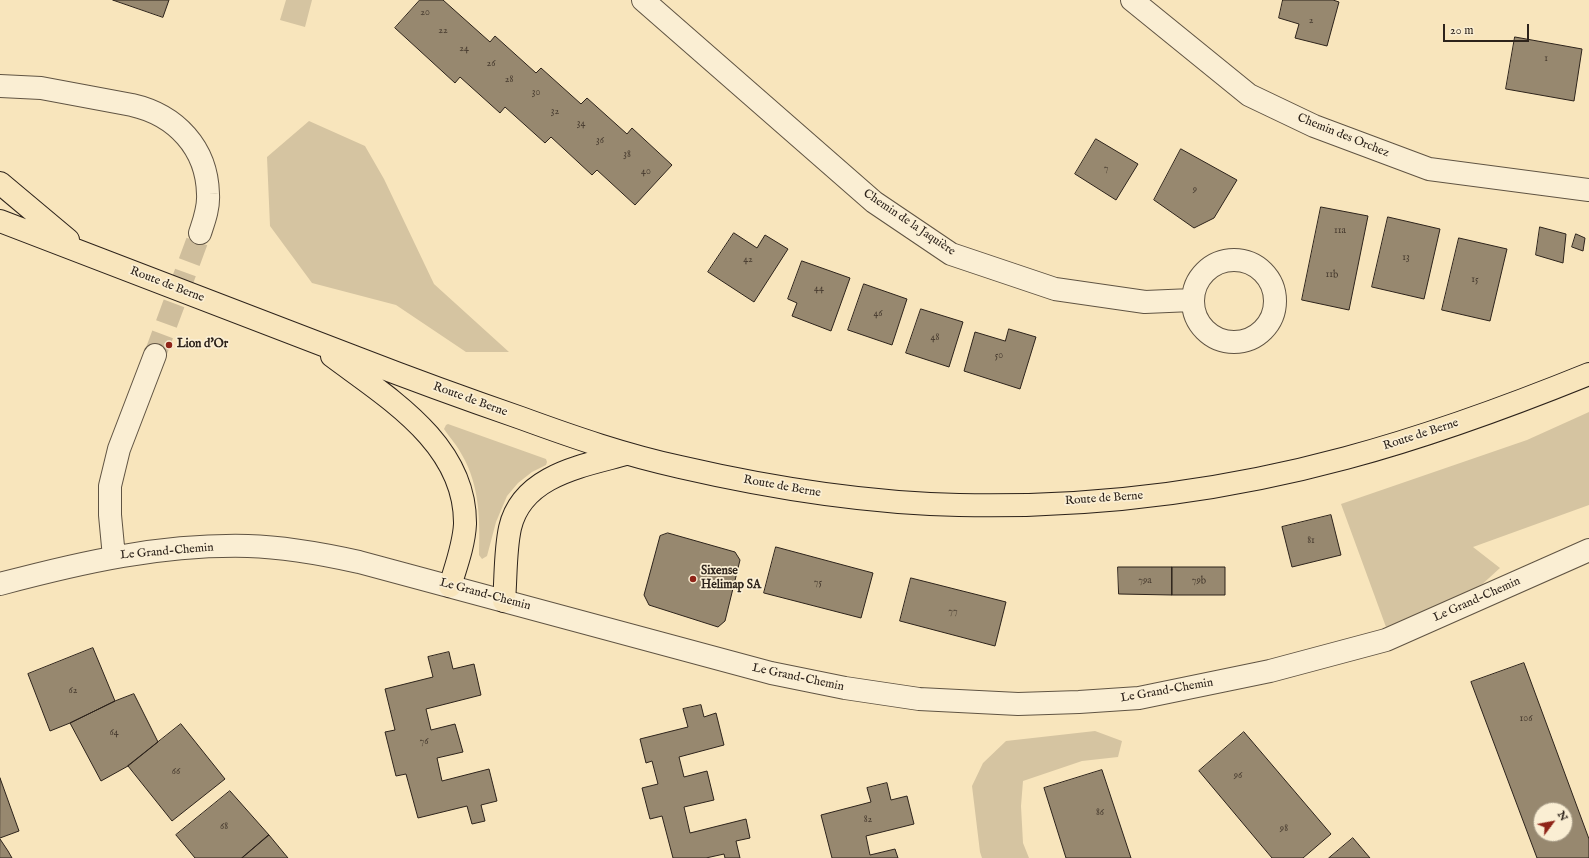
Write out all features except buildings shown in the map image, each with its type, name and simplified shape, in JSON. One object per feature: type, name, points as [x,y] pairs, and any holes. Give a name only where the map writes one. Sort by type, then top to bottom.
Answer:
[{"type":"main road","points":[[0,183],[83,253]]},
{"type":"main road","name":"Route de Berne","points":[[0,221],[483,406],[626,454],[680,467],[789,489],[894,502],[958,505],[1018,505],[1083,502],[1148,496],[1281,474],[1347,458],[1478,416],[1589,374]]},
{"type":"main road","points":[[311,340],[406,413],[431,438],[450,464],[460,488],[465,523],[463,542],[450,586]]},
{"type":"main road","points":[[504,600],[507,542],[515,512],[523,500],[541,483],[560,473],[626,454]]},
{"type":"street","name":"Chemin de la Jaquière","points":[[643,0],[874,202],[951,254],[1055,289],[1145,302],[1192,300]]},
{"type":"street","name":"Chemin des Orchez","points":[[1132,0],[1249,95],[1314,126],[1429,169],[1589,190]]},
{"type":"street","points":[[0,86],[40,88],[144,107],[160,114],[174,123],[192,143],[199,155],[207,182],[208,195],[206,215],[200,233]]},
{"type":"street","points":[[114,557],[110,515],[110,486],[119,449],[155,355]]},
{"type":"street","name":"Le Grand-Chemin","points":[[0,584],[58,569],[114,557],[159,550],[249,546],[293,550],[359,562],[771,673],[845,688],[919,699],[1018,704],[1139,698],[1270,671],[1386,640],[1589,550]]},
{"type":"shaded area","points":[[286,0],[312,0],[305,27],[280,20]]},
{"type":"shaded area","points":[[309,121],[365,146],[384,179],[434,284],[509,352],[466,352],[396,305],[312,283],[270,226],[267,157]]},
{"type":"shaded area","points":[[1589,412],[1589,505],[1473,547],[1500,568],[1477,589],[1386,627],[1341,504],[1527,440]]},
{"type":"shaded area","points":[[448,424],[546,459],[547,462],[546,465],[532,472],[518,483],[507,496],[496,522],[487,556],[482,559],[479,555],[479,517],[476,491],[468,467],[462,455],[444,429]]},
{"type":"shaded area","points":[[1095,731],[1122,741],[1118,757],[1082,761],[1023,781],[1021,806],[1023,843],[1029,858],[982,858],[972,786],[983,763],[1006,741]]},
{"type":"tunnel","points":[[155,355],[200,233]]},
{"type":"place","name":"Lion d'Or","points":[[169,345]]},
{"type":"place","name":"Sixense Helimap SA","points":[[693,579]]}]
